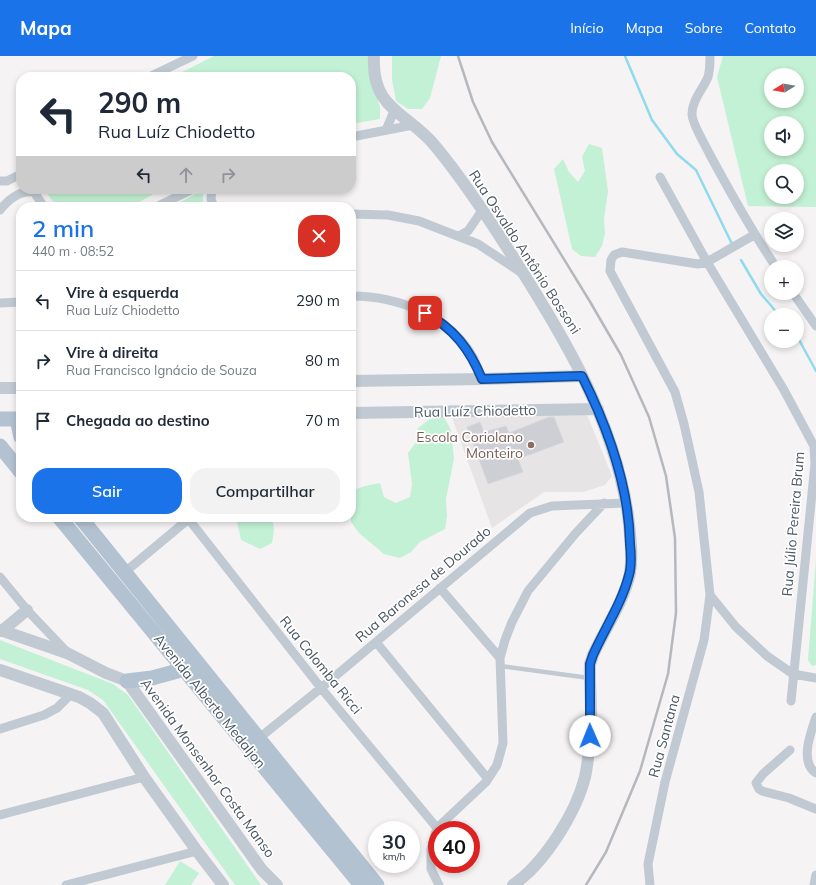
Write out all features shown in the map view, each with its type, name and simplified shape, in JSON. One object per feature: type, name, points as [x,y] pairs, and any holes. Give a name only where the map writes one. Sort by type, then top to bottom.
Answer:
[{"type":"main road","points":[[0,419],[16,419]]},
{"type":"main road","points":[[0,446],[16,466]]},
{"type":"main road","name":"Avenida Alberto Medaljon","points":[[63,522],[361,885]]},
{"type":"main road","name":"Avenida Alberto Medaljon","points":[[84,522],[377,885]]},
{"type":"main road","points":[[126,681],[152,678],[185,669]]},
{"type":"street","points":[[160,72],[194,56]]},
{"type":"street","name":"Rua Osvaldo Antônio Bossoni","points":[[374,56],[374,76],[380,92],[394,111],[426,135],[483,209],[565,340],[598,409],[621,477],[626,503],[630,530],[630,574],[612,618],[593,655],[590,678],[590,736],[584,777],[565,825],[547,851],[525,875],[513,885]]},
{"type":"street","points":[[710,56],[708,77],[696,101],[692,114],[704,144],[754,235],[771,260]]},
{"type":"street","points":[[386,130],[394,111]]},
{"type":"street","points":[[356,136],[413,125]]},
{"type":"street","points":[[0,181],[16,176]]},
{"type":"street","name":"Rua Júlio Pereira Brum","points":[[660,177],[707,262],[784,390],[815,445],[815,464],[791,701]]},
{"type":"street","points":[[0,210],[20,194]]},
{"type":"street","points":[[166,202],[183,194]]},
{"type":"street","points":[[459,236],[468,231],[483,209]]},
{"type":"street","points":[[356,214],[388,215],[419,221],[478,244],[525,276]]},
{"type":"street","points":[[707,262],[754,235]]},
{"type":"street","name":"Rua Santana","points":[[650,885],[648,864],[665,782],[704,640],[710,595],[699,492],[684,424],[675,392],[610,271],[610,264],[614,256],[622,252],[698,264],[707,262]]},
{"type":"street","points":[[356,296],[402,303],[434,318],[464,345],[474,359],[482,379]]},
{"type":"street","points":[[798,300],[816,326]]},
{"type":"street","points":[[0,302],[16,302]]},
{"type":"street","points":[[356,381],[582,376]]},
{"type":"street","points":[[0,388],[16,388]]},
{"type":"street","name":"Rua Luíz Chiodetto","points":[[356,413],[598,409]]},
{"type":"street","points":[[444,821],[486,782],[496,765],[503,743],[500,662],[504,640],[512,622],[528,591],[575,534],[604,503]]},
{"type":"street","name":"Rua Baronesa de Dourado","points":[[258,739],[530,513],[552,506],[626,503]]},
{"type":"street","points":[[125,572],[184,522]]},
{"type":"street","name":"Rua Colomba Ricci","points":[[192,522],[321,688],[431,821]]},
{"type":"street","points":[[0,577],[27,610],[68,653]]},
{"type":"street","points":[[440,588],[500,662]]},
{"type":"street","points":[[710,595],[736,627],[767,656],[793,674],[816,678]]},
{"type":"street","points":[[1,631],[27,610]]},
{"type":"street","name":"Avenida Monsenhor Costa Manso","points":[[1,631],[68,653],[106,673],[126,681],[262,870],[277,885]]},
{"type":"street","points":[[376,642],[488,779]]},
{"type":"street","points":[[0,670],[70,694],[90,703],[103,713],[144,777],[218,883]]},
{"type":"street","points":[[0,728],[44,715],[57,708],[70,694]]},
{"type":"street","points":[[816,717],[809,737],[807,754],[813,771],[816,773]]},
{"type":"street","points":[[790,750],[763,774],[756,783],[757,786],[762,791],[789,798],[816,809]]},
{"type":"street","points":[[0,815],[144,777]]},
{"type":"street","points":[[66,885],[197,851]]},
{"type":"street","points":[[433,873],[439,885]]},
{"type":"street","points":[[814,885],[816,875]]},
{"type":"lane","points":[[500,662],[590,678]]},
{"type":"shaded area","name":"Escola Coriolano Monteiro","points":[[586,412],[612,476],[605,485],[583,492],[544,492],[492,528],[451,415]]},
{"type":"green space","points":[[214,56],[370,56],[372,82],[380,107],[380,119],[356,123],[356,72],[182,72]]},
{"type":"green space","points":[[392,56],[441,56],[430,98],[422,109],[408,109],[396,101],[392,80]]},
{"type":"green space","points":[[723,56],[816,56],[816,207],[748,206],[717,77]]},
{"type":"green space","points":[[589,144],[602,148],[608,191],[604,219],[605,233],[602,246],[595,257],[581,256],[572,249],[554,169],[563,159],[569,172],[578,182],[585,171],[582,157]]},
{"type":"green space","points":[[48,194],[153,194],[140,202],[53,202]]},
{"type":"green space","points":[[195,194],[203,194],[203,202],[180,202]]},
{"type":"green space","points":[[444,417],[451,430],[454,459],[446,499],[447,516],[445,529],[420,542],[411,552],[400,558],[384,554],[359,533],[351,522],[356,522],[356,489],[380,483],[384,497],[396,503],[410,497],[412,484],[408,453],[417,441],[418,428],[430,419]]},
{"type":"green space","points":[[237,522],[273,522],[274,530],[272,543],[260,549],[241,540]]},
{"type":"green space","points":[[816,559],[816,665],[812,666],[808,660]]},
{"type":"green space","points":[[0,640],[113,684],[128,695],[261,885],[235,885],[103,700],[88,690],[0,659]]},
{"type":"green space","points":[[180,861],[199,873],[191,885],[165,885]]},
{"type":"building","points":[[549,417],[554,417],[564,442],[518,459],[523,472],[488,484],[467,427],[480,422],[484,432],[506,426],[509,433]]},
{"type":"waterway","points":[[625,56],[652,120],[677,154],[696,170],[732,244]]},
{"type":"waterway","points":[[741,260],[761,294],[773,308]]},
{"type":"waterway","points":[[804,348],[816,371]]},
{"type":"railway","points":[[458,56],[473,102],[492,142],[621,355],[649,417],[666,476],[675,538],[676,613],[668,674],[640,771],[606,852],[586,885]]},
{"type":"place","name":"Escola Coriolano Monteiro","points":[[531,445]]},
{"type":"route","points":[[425,313],[434,318],[464,345],[474,359],[482,379],[582,376],[598,409],[612,445],[621,477],[630,530],[630,574],[621,599],[597,646],[590,664],[590,736]]}]
